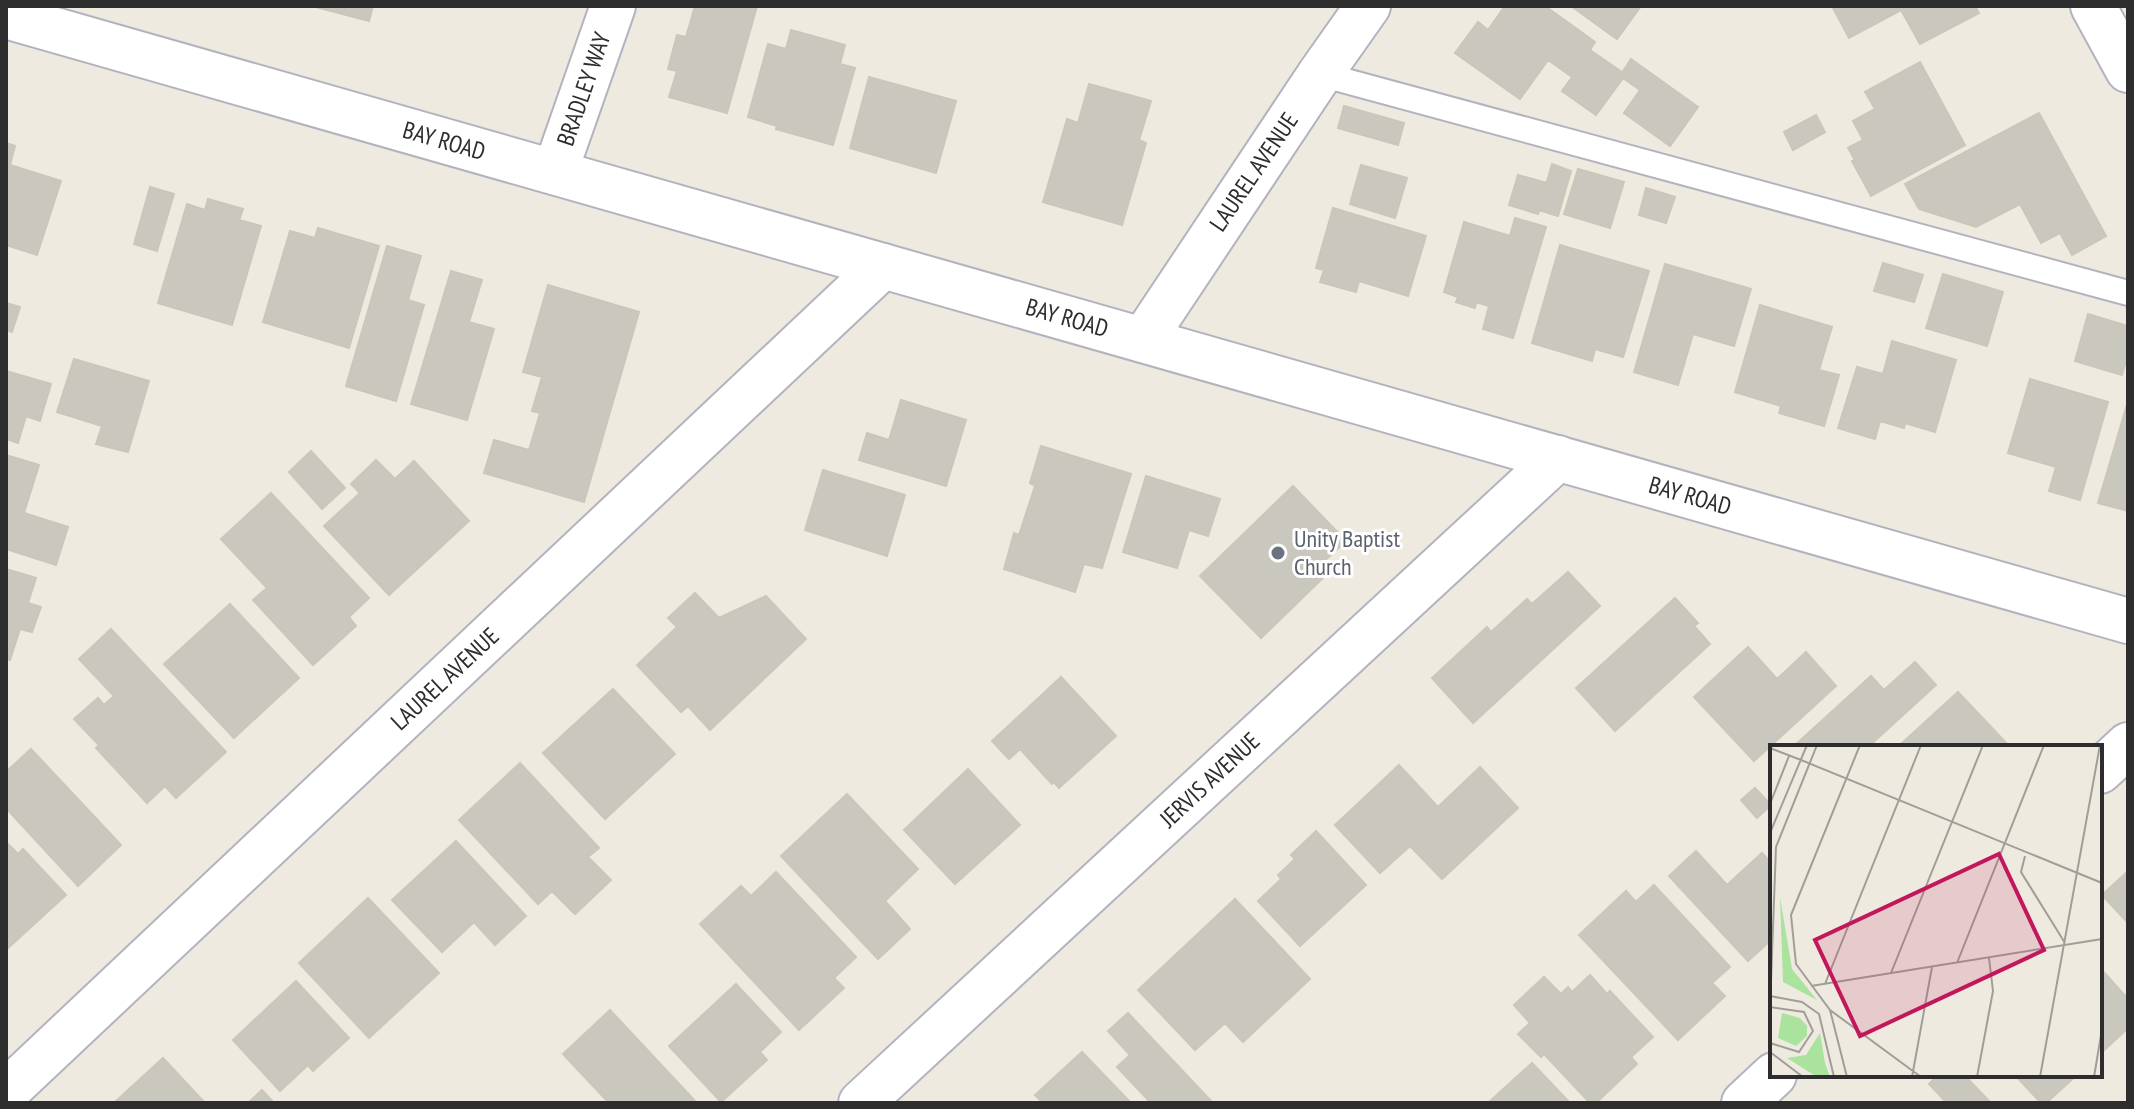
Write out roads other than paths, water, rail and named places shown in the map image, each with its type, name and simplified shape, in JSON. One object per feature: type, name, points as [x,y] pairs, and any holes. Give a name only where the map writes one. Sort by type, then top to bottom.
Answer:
[{"type":"street","name":"BRADLEY WAY","points":[[555,172],[613,6]]},
{"type":"street","name":"LAUREL AVENUE","points":[[1143,340],[1368,6]]},
{"type":"street","points":[[2093,6],[2128,70]]},
{"type":"street","name":"BAY ROAD","points":[[6,16],[2128,621]]},
{"type":"street","name":"LAUREL AVENUE","points":[[6,1092],[883,266]]},
{"type":"street","name":"JERVIS AVENUE","points":[[861,1103],[1558,458]]},
{"type":"street","points":[[2102,769],[2128,745]]},
{"type":"street","points":[[1744,1103],[1772,1077]]},
{"type":"lane","points":[[1320,74],[2128,293]]},
{"type":"place","name":"Unity Baptist Church","points":[[1278,553]]}]
